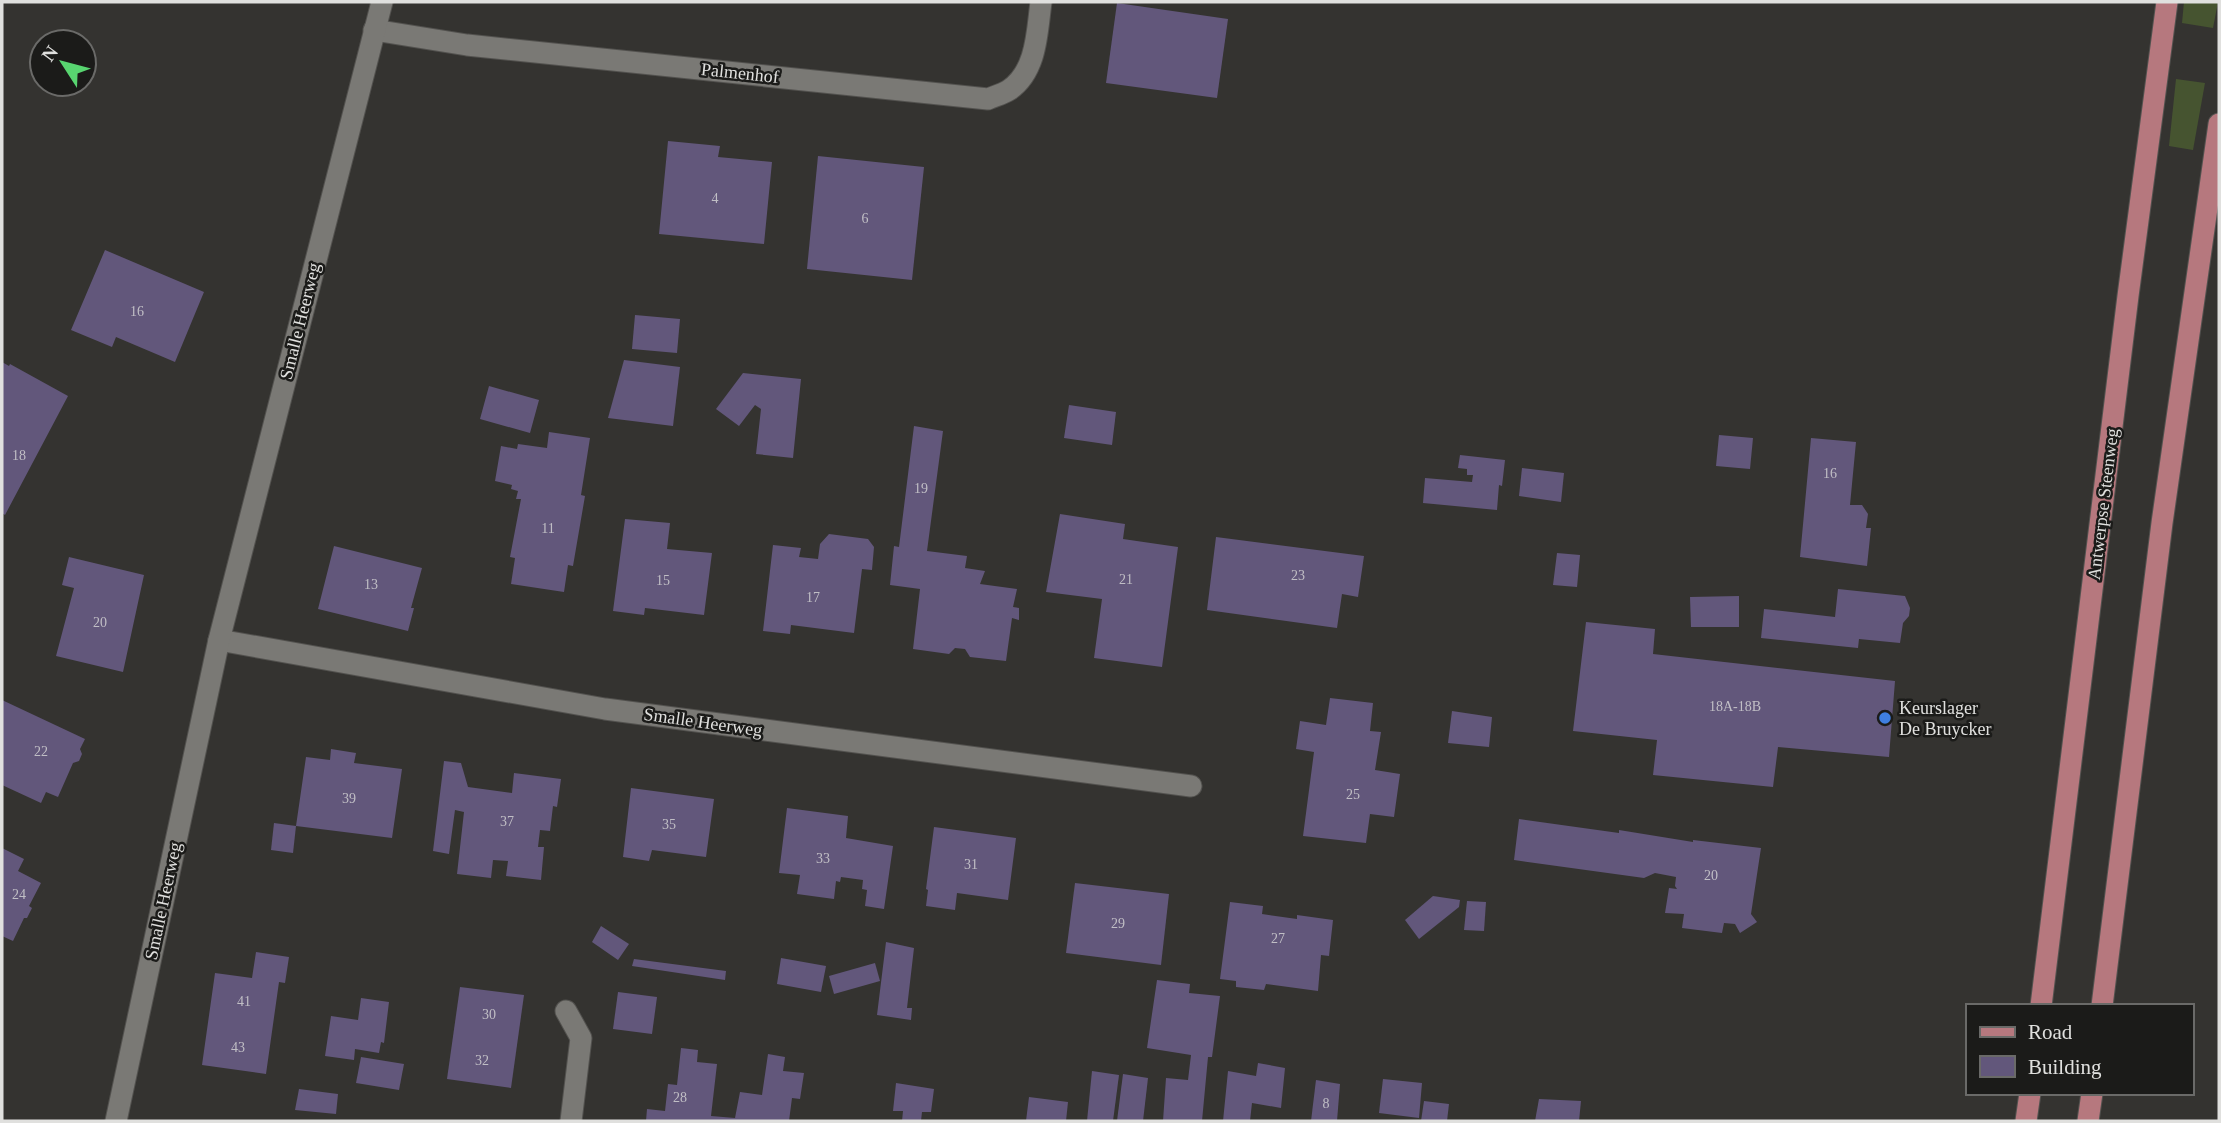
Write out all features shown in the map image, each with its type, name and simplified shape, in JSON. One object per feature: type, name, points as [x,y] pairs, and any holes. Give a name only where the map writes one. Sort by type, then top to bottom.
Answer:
[{"type":"main road","name":"Antwerpse Steenweg","points":[[2040,1004],[2126,310],[2168,2]]},
{"type":"main road","points":[[2102,1004],[2162,523],[2219,124]]},
{"type":"main road","points":[[2026,1121],[2030,1095]]},
{"type":"main road","points":[[2088,1121],[2092,1095]]},
{"type":"street","name":"Smalle Heerweg","points":[[116,1121],[219,640],[382,2]]},
{"type":"street","name":"Palmenhof","points":[[374,30],[467,45],[988,99],[1010,89],[1028,68],[1041,2]]},
{"type":"street","name":"Smalle Heerweg","points":[[219,640],[606,709],[1191,786]]},
{"type":"street","points":[[566,1011],[581,1038],[571,1121]]},
{"type":"green space","points":[[2184,2],[2218,2],[2213,28],[2182,23]]},
{"type":"green space","points":[[2176,79],[2205,83],[2193,150],[2169,146]]},
{"type":"building","points":[[1117,3],[1228,19],[1217,98],[1106,83]]},
{"type":"building","points":[[668,141],[720,146],[718,157],[772,162],[764,244],[659,234]]},
{"type":"building","points":[[818,156],[924,167],[912,280],[807,269]]},
{"type":"building","points":[[105,250],[204,292],[175,362],[116,337],[112,347],[71,330]]},
{"type":"building","points":[[635,315],[680,319],[677,353],[632,349]]},
{"type":"building","points":[[624,360],[680,367],[673,426],[608,418]]},
{"type":"building","points":[[2,362],[68,396],[5,515],[2,513]]},
{"type":"building","points":[[743,373],[801,379],[793,458],[756,454],[761,409],[755,405],[739,426],[716,409]]},
{"type":"building","points":[[489,386],[539,400],[530,433],[480,419]]},
{"type":"building","points":[[1069,405],[1116,412],[1112,445],[1064,438]]},
{"type":"building","points":[[914,426],[943,431],[927,551],[967,556],[965,568],[985,571],[980,584],[1017,589],[1013,607],[1019,608],[1019,620],[1012,618],[1006,661],[970,657],[965,649],[955,648],[949,654],[913,649],[920,589],[890,585],[894,546],[899,547]]},
{"type":"building","points":[[549,432],[590,438],[581,495],[585,496],[573,566],[568,565],[564,592],[511,584],[515,558],[510,557],[521,499],[516,499],[518,491],[511,489],[512,485],[495,481],[501,446],[517,449],[518,444],[547,448]]},
{"type":"building","points":[[1719,435],[1753,438],[1750,469],[1716,466]]},
{"type":"building","points":[[1811,438],[1856,442],[1850,505],[1862,505],[1868,514],[1866,528],[1871,528],[1867,566],[1800,557]]},
{"type":"building","points":[[1460,455],[1505,460],[1497,510],[1423,503],[1425,478],[1472,482],[1473,475],[1467,475],[1467,469],[1458,468]]},
{"type":"building","points":[[1522,468],[1564,473],[1561,502],[1519,496]]},
{"type":"building","points":[[1060,514],[1125,524],[1123,539],[1178,547],[1162,667],[1094,658],[1102,599],[1046,592]]},
{"type":"building","points":[[625,519],[670,523],[667,549],[712,553],[704,615],[645,608],[644,615],[613,611]]},
{"type":"building","points":[[829,534],[868,539],[874,547],[872,570],[862,569],[854,633],[791,625],[790,634],[763,631],[773,545],[801,548],[799,557],[818,559],[820,544]]},
{"type":"building","points":[[1216,537],[1364,556],[1358,597],[1342,594],[1337,628],[1207,610]]},
{"type":"building","points":[[334,546],[422,568],[408,631],[318,609]]},
{"type":"building","points":[[1557,553],[1580,555],[1577,587],[1553,585]]},
{"type":"building","points":[[69,557],[144,575],[123,672],[56,656],[74,588],[62,585]]},
{"type":"building","points":[[1838,589],[1905,596],[1910,608],[1909,616],[1903,623],[1900,643],[1859,639],[1858,648],[1761,638],[1764,609],[1835,617]]},
{"type":"building","points":[[1739,596],[1739,627],[1691,627],[1690,597]]},
{"type":"building","points":[[1586,622],[1655,629],[1653,654],[1895,681],[1889,757],[1778,747],[1773,787],[1653,775],[1657,740],[1573,731]]},
{"type":"building","points":[[1330,698],[1373,703],[1370,731],[1381,732],[1375,770],[1400,774],[1394,817],[1370,814],[1366,843],[1303,836],[1314,752],[1296,749],[1300,721],[1326,725]]},
{"type":"building","points":[[2,700],[85,739],[80,749],[82,754],[79,761],[73,763],[58,797],[46,792],[41,803],[2,785]]},
{"type":"building","points":[[1452,711],[1492,717],[1489,747],[1448,743]]},
{"type":"building","points":[[331,749],[356,753],[354,763],[402,769],[392,838],[296,826],[306,757],[330,760]]},
{"type":"building","points":[[444,761],[461,763],[468,787],[512,793],[514,773],[561,779],[557,807],[553,806],[550,831],[540,830],[538,847],[544,847],[541,880],[506,876],[508,861],[493,860],[491,878],[457,874],[464,812],[455,810],[449,854],[433,851]]},
{"type":"building","points":[[631,788],[714,799],[706,857],[652,850],[649,861],[623,857]]},
{"type":"building","points":[[787,808],[848,816],[846,838],[893,846],[884,909],[865,906],[867,890],[862,889],[863,880],[841,877],[840,882],[836,881],[834,899],[797,894],[800,875],[779,873]]},
{"type":"building","points":[[1519,819],[1619,833],[1619,830],[1693,842],[1761,848],[1751,914],[1757,922],[1740,933],[1735,924],[1724,923],[1722,933],[1682,928],[1684,914],[1665,913],[1669,888],[1677,889],[1676,877],[1655,873],[1644,878],[1514,860]]},
{"type":"building","points":[[274,823],[296,826],[293,853],[271,850]]},
{"type":"building","points":[[934,827],[1016,838],[1008,900],[957,893],[955,910],[926,906]]},
{"type":"building","points":[[2,848],[24,859],[18,871],[41,883],[29,906],[32,908],[13,941],[2,936]]},
{"type":"building","points":[[1075,883],[1169,894],[1161,965],[1066,953]]},
{"type":"building","points":[[1433,896],[1460,900],[1459,907],[1419,939],[1405,920]]},
{"type":"building","points":[[1467,901],[1486,902],[1484,931],[1464,930]]},
{"type":"building","points":[[1230,902],[1263,906],[1262,914],[1333,920],[1329,956],[1321,955],[1318,991],[1266,984],[1264,990],[1236,987],[1236,981],[1220,979]]},
{"type":"building","points":[[601,926],[629,944],[618,960],[592,942]]},
{"type":"building","points":[[886,942],[914,948],[907,1008],[912,1008],[911,1020],[877,1015]]},
{"type":"building","points":[[256,952],[289,957],[285,983],[279,982],[266,1074],[202,1065],[215,973],[252,978]]},
{"type":"building","points":[[781,958],[826,966],[821,992],[777,984]]},
{"type":"building","points":[[634,959],[726,971],[725,980],[632,966]]},
{"type":"building","points":[[875,963],[880,981],[834,994],[829,976]]},
{"type":"building","points":[[1157,980],[1190,984],[1189,993],[1220,996],[1212,1057],[1208,1057],[1202,1121],[1163,1121],[1166,1078],[1188,1080],[1191,1055],[1147,1048]]},
{"type":"building","points":[[460,987],[524,995],[511,1088],[447,1079]]},
{"type":"building","points":[[618,992],[657,997],[652,1034],[613,1029]]},
{"type":"building","points":[[361,998],[389,1002],[384,1043],[381,1042],[379,1053],[355,1049],[354,1060],[325,1056],[331,1016],[358,1020]]},
{"type":"building","points":[[681,1048],[698,1050],[697,1062],[717,1064],[711,1116],[735,1118],[740,1092],[762,1095],[768,1054],[785,1057],[783,1071],[804,1073],[800,1099],[792,1098],[789,1121],[646,1121],[647,1109],[665,1111],[668,1084],[677,1085]]},
{"type":"building","points":[[361,1057],[404,1064],[399,1090],[356,1083]]},
{"type":"building","points":[[1258,1063],[1285,1068],[1281,1108],[1252,1103],[1250,1121],[1223,1121],[1228,1071],[1256,1076]]},
{"type":"building","points":[[1092,1071],[1119,1075],[1113,1121],[1087,1121]]},
{"type":"building","points":[[1123,1074],[1148,1078],[1143,1121],[1117,1121]]},
{"type":"building","points":[[1383,1079],[1422,1083],[1419,1118],[1379,1113]]},
{"type":"building","points":[[1316,1080],[1340,1084],[1337,1121],[1311,1121]]},
{"type":"building","points":[[896,1083],[934,1089],[931,1112],[922,1112],[921,1121],[902,1121],[903,1111],[893,1111]]},
{"type":"building","points":[[299,1089],[338,1094],[336,1114],[295,1110]]},
{"type":"building","points":[[1029,1097],[1068,1102],[1066,1121],[1026,1121]]},
{"type":"building","points":[[1539,1099],[1581,1101],[1579,1121],[1535,1121]]},
{"type":"building","points":[[1424,1101],[1449,1104],[1447,1121],[1421,1121]]},
{"type":"place","name":"Keurslager De Bruycker","points":[[1885,718]]}]
